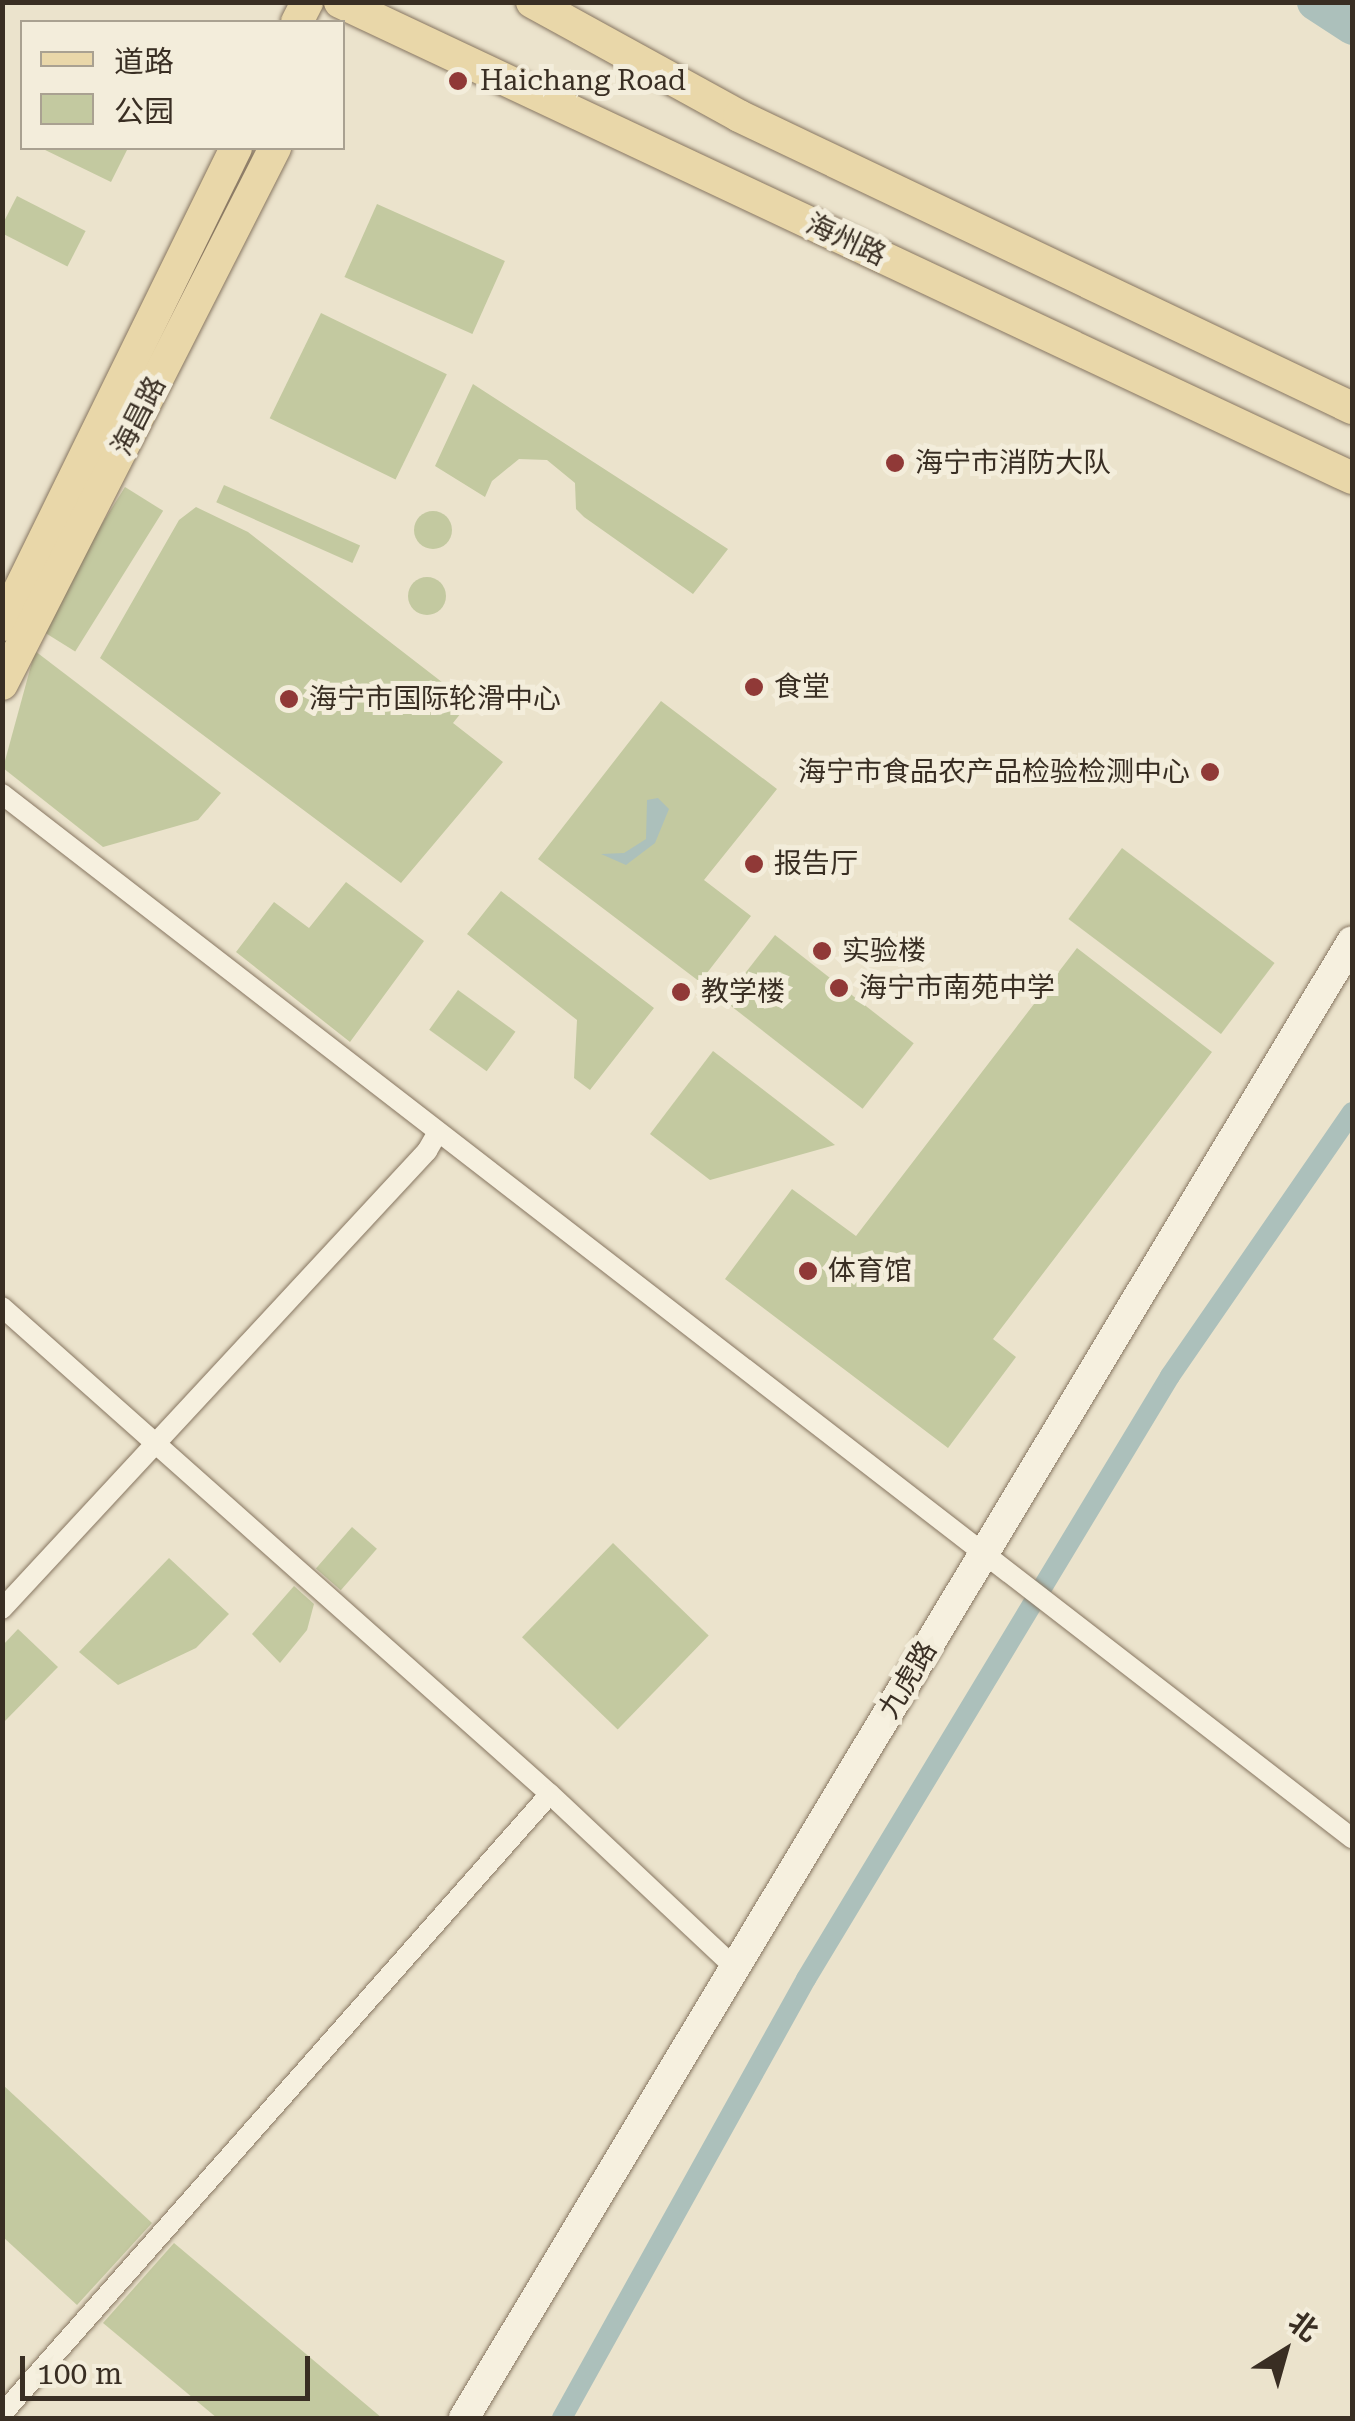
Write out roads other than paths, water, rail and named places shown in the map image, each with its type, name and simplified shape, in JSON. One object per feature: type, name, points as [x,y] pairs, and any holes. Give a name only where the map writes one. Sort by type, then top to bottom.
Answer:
[{"type":"main road","points":[[532,2],[740,116],[1352,408]]},
{"type":"main road","name":"海州路","points":[[343,8],[1352,478]]},
{"type":"main road","name":"海昌路","points":[[2,625],[235,150]]},
{"type":"main road","name":"海昌路","points":[[2,684],[274,150]]},
{"type":"street","points":[[2,794],[992,1564],[1352,1838]]},
{"type":"street","name":"九虎路","points":[[464,2418],[734,1968],[992,1564],[1352,941]]},
{"type":"street","points":[[2,1609],[427,1151],[438,1132]]},
{"type":"street","points":[[2,1307],[550,1794],[734,1968]]},
{"type":"street","points":[[2,2414],[550,1794]]},
{"type":"waterway","points":[[1314,2],[1352,27]]},
{"type":"waterway","points":[[562,2418],[806,1979],[1170,1376],[1352,1112]]},
{"type":"place","name":"Haichang Road","points":[[458,81]]},
{"type":"place","name":"海宁市消防大队","points":[[895,463]]},
{"type":"place","name":"食堂","points":[[754,687]]},
{"type":"place","name":"海宁市国际轮滑中心","points":[[289,699]]},
{"type":"place","name":"海宁市食品农产品检验检测中心","points":[[1210,772]]},
{"type":"place","name":"报告厅","points":[[754,864]]},
{"type":"place","name":"实验楼","points":[[822,951]]},
{"type":"place","name":"海宁市南苑中学","points":[[839,988]]},
{"type":"place","name":"教学楼","points":[[681,992]]},
{"type":"place","name":"体育馆","points":[[808,1271]]}]
